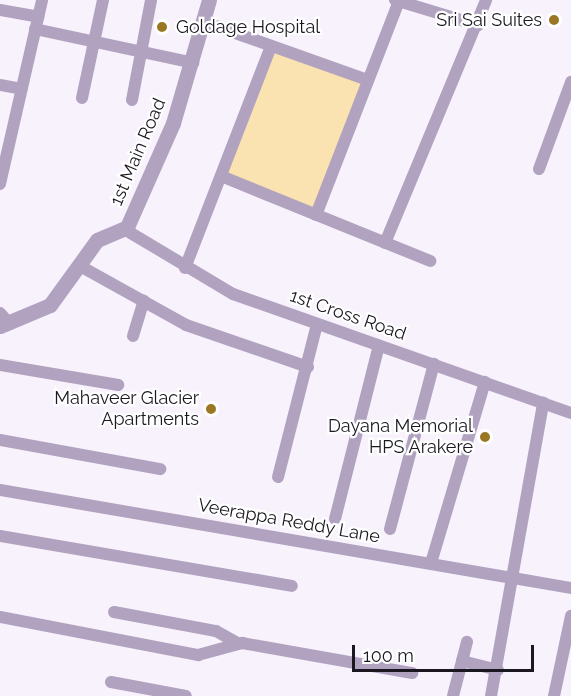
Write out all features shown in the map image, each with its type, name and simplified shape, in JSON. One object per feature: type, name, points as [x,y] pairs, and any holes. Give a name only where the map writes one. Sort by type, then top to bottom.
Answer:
[{"type":"street","points":[[0,184],[5,143],[22,89],[42,0]]},
{"type":"street","points":[[82,98],[103,0]]},
{"type":"street","points":[[132,100],[151,0]]},
{"type":"street","name":"1st Main Road","points":[[2,320],[50,305],[98,240],[124,229],[173,123],[193,63],[209,0]]},
{"type":"street","points":[[386,243],[478,25],[486,0]]},
{"type":"street","points":[[316,215],[397,1],[478,25]]},
{"type":"street","points":[[0,10],[94,42],[193,63]]},
{"type":"street","points":[[204,22],[368,80]]},
{"type":"street","points":[[185,268],[271,46]]},
{"type":"street","points":[[539,169],[571,82]]},
{"type":"street","points":[[0,86],[22,89]]},
{"type":"street","points":[[221,176],[430,261]]},
{"type":"street","name":"1st Cross Road","points":[[124,229],[185,268],[233,294],[571,412]]},
{"type":"street","points":[[80,266],[186,325],[308,367]]},
{"type":"street","points":[[133,336],[144,301]]},
{"type":"street","points":[[278,477],[308,367],[317,324]]},
{"type":"street","points":[[335,519],[379,345]]},
{"type":"street","points":[[390,529],[434,364]]},
{"type":"street","points":[[0,365],[118,385]]},
{"type":"street","points":[[431,563],[485,382]]},
{"type":"street","points":[[490,696],[498,670],[516,578],[543,403]]},
{"type":"street","points":[[0,440],[160,469]]},
{"type":"street","name":"Veerappa Reddy Lane","points":[[0,490],[571,588]]},
{"type":"street","points":[[0,536],[292,586]]},
{"type":"street","points":[[114,612],[216,631],[236,642],[412,674]]},
{"type":"street","points":[[554,696],[571,616]]},
{"type":"street","points":[[0,618],[198,655],[236,642]]},
{"type":"street","points":[[453,696],[467,642]]},
{"type":"street","points":[[462,661],[498,670]]},
{"type":"street","points":[[111,682],[186,696]]},
{"type":"shaded area","points":[[271,46],[368,80],[323,211],[226,177]]},
{"type":"place","name":"Sri Sai Suites","points":[[554,20]]},
{"type":"place","name":"Goldage Hospital","points":[[162,27]]},
{"type":"place","name":"Mahaveer Glacier Apartments","points":[[211,409]]},
{"type":"place","name":"Dayana Memorial HPS Arakere","points":[[485,437]]}]
